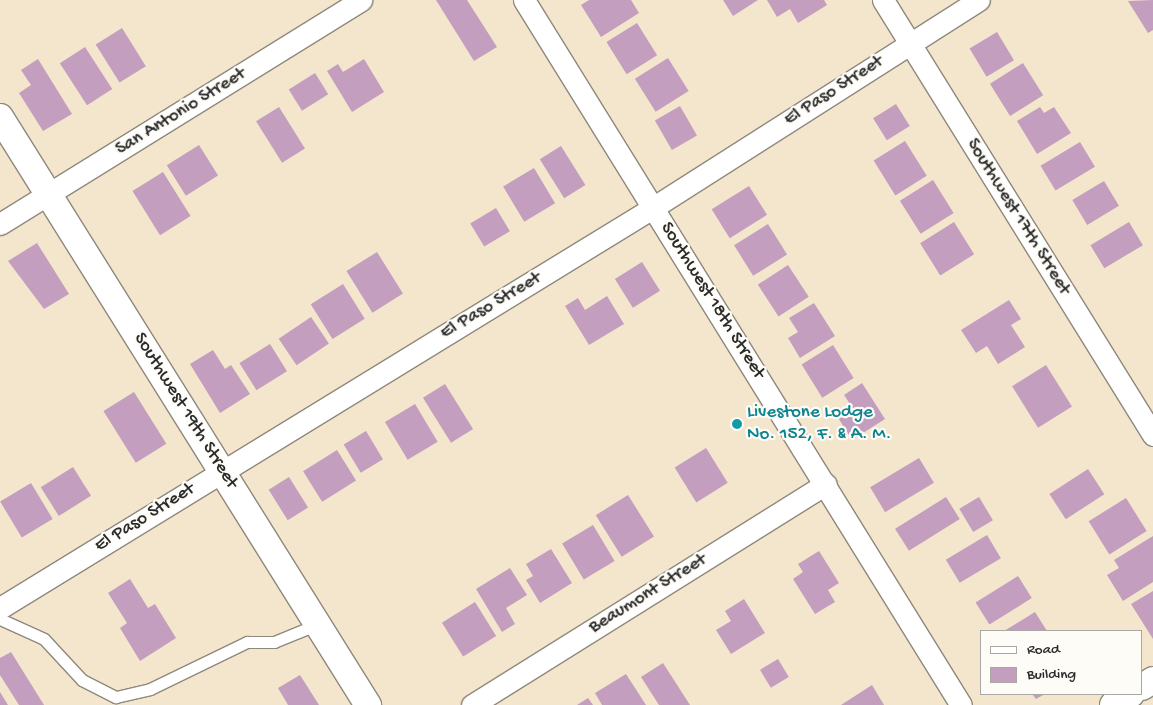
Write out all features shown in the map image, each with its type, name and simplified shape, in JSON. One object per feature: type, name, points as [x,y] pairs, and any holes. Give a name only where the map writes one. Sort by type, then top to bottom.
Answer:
[{"type":"street","name":"San Antonio Street","points":[[0,224],[361,0]]},
{"type":"street","name":"Southwest 18th Street","points":[[524,0],[826,484],[961,705]]},
{"type":"street","name":"Southwest 17th Street","points":[[883,0],[1153,435]]},
{"type":"street","name":"El Paso Street","points":[[0,608],[222,470],[654,207],[910,42],[979,0]]},
{"type":"street","name":"Southwest 19th Street","points":[[0,117],[368,705]]},
{"type":"street","name":"Beaumont Street","points":[[472,705],[826,484]]},
{"type":"street","points":[[1113,705],[1128,695]]},
{"type":"lane","points":[[0,619],[44,639],[82,680],[116,698],[150,690],[247,642],[274,642],[318,624]]},
{"type":"building","points":[[436,0],[467,0],[497,47],[474,61]]},
{"type":"building","points":[[589,0],[631,0],[639,13],[601,37],[581,5]]},
{"type":"building","points":[[723,0],[758,0],[733,16]]},
{"type":"building","points":[[767,0],[824,0],[827,5],[798,23],[790,9],[777,17]]},
{"type":"building","points":[[1153,0],[1153,30],[1148,33],[1128,1]]},
{"type":"building","points":[[637,23],[657,55],[627,74],[606,42]]},
{"type":"building","points":[[122,28],[146,66],[120,83],[96,44]]},
{"type":"building","points":[[997,32],[1014,60],[987,77],[970,48]]},
{"type":"building","points":[[85,47],[112,89],[87,105],[60,63]]},
{"type":"building","points":[[668,58],[689,91],[656,112],[635,79]]},
{"type":"building","points":[[38,59],[72,114],[43,131],[19,93],[31,85],[21,70]]},
{"type":"building","points":[[364,59],[384,92],[352,112],[327,71],[338,64],[343,72]]},
{"type":"building","points":[[1023,63],[1043,95],[1010,116],[990,84]]},
{"type":"building","points":[[315,73],[328,94],[302,111],[289,89]]},
{"type":"building","points":[[896,104],[910,126],[887,140],[873,118]]},
{"type":"building","points":[[680,106],[697,135],[672,150],[655,120]]},
{"type":"building","points":[[279,107],[305,149],[282,163],[256,121]]},
{"type":"building","points":[[1040,107],[1044,113],[1054,107],[1071,133],[1037,154],[1017,121]]},
{"type":"building","points":[[905,141],[927,176],[895,195],[874,161]]},
{"type":"building","points":[[1080,142],[1095,167],[1056,191],[1041,166]]},
{"type":"building","points":[[199,145],[218,176],[186,196],[167,165]]},
{"type":"building","points":[[561,146],[585,185],[564,198],[540,159]]},
{"type":"building","points":[[534,168],[555,203],[524,222],[503,187]]},
{"type":"building","points":[[163,172],[191,216],[160,235],[132,191]]},
{"type":"building","points":[[933,180],[954,213],[921,234],[900,201]]},
{"type":"building","points":[[1104,181],[1119,206],[1087,225],[1072,200]]},
{"type":"building","points":[[749,186],[767,215],[730,238],[712,209]]},
{"type":"building","points":[[496,208],[510,231],[484,247],[470,223]]},
{"type":"building","points":[[954,222],[974,254],[940,275],[920,243]]},
{"type":"building","points":[[1129,222],[1143,245],[1104,268],[1090,245]]},
{"type":"building","points":[[768,224],[787,255],[753,276],[734,245]]},
{"type":"building","points":[[37,243],[69,294],[44,309],[8,261]]},
{"type":"building","points":[[377,252],[403,294],[372,313],[346,271]]},
{"type":"building","points":[[642,262],[660,291],[633,308],[615,279]]},
{"type":"building","points":[[788,265],[809,297],[779,316],[758,285]]},
{"type":"building","points":[[343,284],[365,319],[333,339],[311,304]]},
{"type":"building","points":[[607,296],[624,324],[589,345],[565,306],[578,298],[585,310]]},
{"type":"building","points":[[1009,300],[1021,319],[1011,325],[1025,347],[998,364],[987,346],[976,353],[961,330]]},
{"type":"building","points":[[814,303],[835,336],[800,358],[788,338],[798,332],[789,318]]},
{"type":"building","points":[[311,317],[329,344],[297,365],[279,339]]},
{"type":"building","points":[[270,344],[287,371],[256,390],[239,363]]},
{"type":"building","points":[[833,345],[854,378],[822,398],[802,365]]},
{"type":"building","points":[[213,350],[225,369],[231,365],[250,394],[220,413],[190,364]]},
{"type":"building","points":[[1046,365],[1072,407],[1038,428],[1012,386]]},
{"type":"building","points":[[862,383],[885,419],[852,440],[837,416],[852,407],[844,395]]},
{"type":"building","points":[[445,384],[473,429],[451,443],[423,398]]},
{"type":"building","points":[[134,392],[166,444],[136,463],[103,411]]},
{"type":"building","points":[[415,404],[438,442],[408,460],[385,422]]},
{"type":"building","points":[[366,431],[383,459],[361,473],[344,444]]},
{"type":"building","points":[[706,448],[728,483],[696,502],[675,468]]},
{"type":"building","points":[[337,450],[356,481],[322,502],[303,471]]},
{"type":"building","points":[[919,458],[934,483],[885,512],[870,487]]},
{"type":"building","points":[[73,467],[91,496],[59,516],[41,487]]},
{"type":"building","points":[[1088,469],[1104,494],[1066,519],[1049,494]]},
{"type":"building","points":[[289,477],[308,508],[288,520],[269,490]]},
{"type":"building","points":[[31,483],[53,519],[22,538],[0,502]]},
{"type":"building","points":[[628,495],[654,537],[622,557],[596,515]]},
{"type":"building","points":[[946,497],[960,519],[909,551],[895,529]]},
{"type":"building","points":[[979,497],[993,520],[973,532],[959,509]]},
{"type":"building","points":[[1126,498],[1147,531],[1109,554],[1089,521]]},
{"type":"building","points":[[593,525],[615,561],[584,580],[562,544]]},
{"type":"building","points":[[987,535],[1001,558],[960,583],[946,560]]},
{"type":"building","points":[[1153,536],[1153,582],[1123,601],[1107,575],[1119,568],[1114,560]]},
{"type":"building","points":[[551,549],[572,583],[540,603],[526,580],[533,576],[526,564]]},
{"type":"building","points":[[819,551],[839,583],[828,590],[835,602],[815,614],[793,579],[803,572],[798,564]]},
{"type":"building","points":[[510,568],[527,595],[506,608],[515,624],[502,632],[476,589]]},
{"type":"building","points":[[1018,576],[1032,598],[989,625],[976,602]]},
{"type":"building","points":[[130,579],[148,608],[155,604],[176,638],[140,661],[120,628],[127,623],[108,593]]},
{"type":"building","points":[[1153,591],[1153,639],[1131,604]]},
{"type":"building","points":[[744,599],[765,633],[731,654],[716,630],[731,621],[725,611]]},
{"type":"building","points":[[475,602],[496,636],[463,657],[442,623]]},
{"type":"building","points":[[1035,612],[1046,630],[1006,630]]},
{"type":"building","points":[[11,652],[44,705],[19,705],[0,675],[0,658]]},
{"type":"building","points":[[778,659],[789,677],[771,688],[760,670]]},
{"type":"building","points":[[663,663],[690,705],[659,705],[641,677]]},
{"type":"building","points":[[626,674],[646,705],[602,705],[595,693]]},
{"type":"building","points":[[300,675],[319,705],[288,705],[278,688]]},
{"type":"building","points":[[872,685],[884,705],[841,705]]},
{"type":"building","points":[[0,692],[8,705],[0,705]]},
{"type":"building","points":[[1033,695],[1043,695],[1036,699]]},
{"type":"building","points":[[588,698],[593,705],[577,705]]},
{"type":"place","name":"Livestone Lodge No. 152, F. & A. M.","points":[[737,424]]}]
